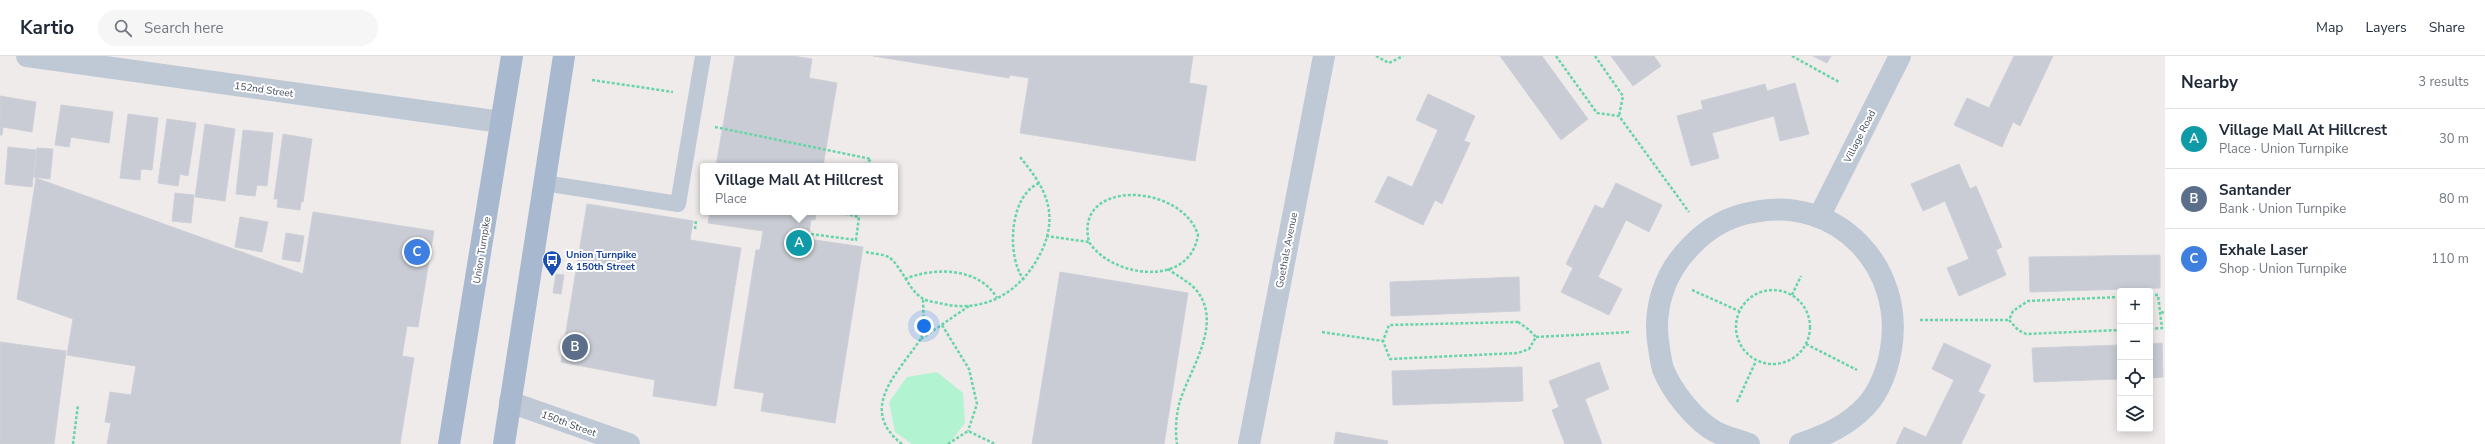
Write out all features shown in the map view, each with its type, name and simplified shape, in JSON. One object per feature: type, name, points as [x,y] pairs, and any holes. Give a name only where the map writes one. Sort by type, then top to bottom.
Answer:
[{"type":"main road","name":"Union Turnpike","points":[[450,444],[512,56]]},
{"type":"main road","points":[[504,444],[564,56]]},
{"type":"street","name":"152nd Street","points":[[26,56],[502,122]]},
{"type":"street","name":"Goethals Avenue","points":[[1249,444],[1324,56]]},
{"type":"street","name":"Village Road","points":[[1818,217],[1900,56]]},
{"type":"street","points":[[1749,444],[1712,438],[1684,405],[1663,369],[1656,332],[1660,294],[1676,260],[1702,233],[1735,215],[1772,208],[1809,213],[1818,217],[1843,229],[1870,254],[1888,287],[1894,323],[1888,370],[1867,405],[1834,432],[1800,444]]},
{"type":"street","name":"150th Street","points":[[510,402],[629,444]]},
{"type":"lane","points":[[544,183],[678,204],[703,56]]},
{"type":"path","points":[[1376,56],[1389,63],[1403,56]]},
{"type":"path","points":[[1556,56],[1597,113],[1619,116],[1692,216]]},
{"type":"path","points":[[1595,56],[1623,96],[1619,116]]},
{"type":"path","points":[[1792,56],[1839,82]]},
{"type":"path","points":[[710,126],[871,159],[867,163]]},
{"type":"path","points":[[866,252],[889,257],[905,279],[923,299],[951,305],[970,305],[997,298],[1024,280],[1035,266],[1046,236],[1049,213],[1045,192],[1020,157]]},
{"type":"path","points":[[1024,280],[1017,271],[1014,260],[1014,232],[1024,196],[1030,189],[1040,183]]},
{"type":"path","points":[[1126,195],[1158,198],[1182,211],[1192,220],[1198,235],[1196,244],[1185,261],[1168,269],[1142,272],[1120,267],[1101,256],[1089,242],[1086,230],[1088,219],[1093,210],[1100,204],[1126,195]]},
{"type":"path","points":[[811,234],[856,240],[858,217],[850,215]]},
{"type":"path","points":[[1046,236],[1089,242]]},
{"type":"path","points":[[1168,269],[1196,290],[1202,299],[1207,323],[1203,341],[1177,413],[1177,444]]},
{"type":"path","points":[[905,279],[918,274],[954,271],[981,281],[993,291],[997,298]]},
{"type":"path","points":[[1792,295],[1801,276]]},
{"type":"path","points":[[1668,279],[1739,311]]},
{"type":"path","points":[[1768,290],[1781,290],[1792,295],[1802,303],[1808,314],[1810,326],[1806,344],[1794,358],[1783,364],[1770,365],[1756,361],[1748,356],[1740,346],[1736,335],[1739,311],[1746,300],[1756,293],[1768,290]]},
{"type":"path","points":[[2153,295],[2158,295],[2162,328],[2153,328]]},
{"type":"path","points":[[2009,320],[2013,311],[2028,301],[2117,296]]},
{"type":"path","points":[[902,444],[885,424],[881,406],[886,388],[920,340],[924,331],[923,299]]},
{"type":"path","points":[[920,340],[970,305]]},
{"type":"path","points":[[2161,312],[2165,313]]},
{"type":"path","points":[[1894,323],[1913,320],[2009,320],[2018,330],[2026,334],[2117,330]]},
{"type":"path","points":[[1536,337],[1529,349],[1518,353],[1390,359],[1382,341],[1389,325],[1518,322],[1536,337],[1635,332]]},
{"type":"path","points":[[942,325],[969,369],[977,404],[968,431],[948,444]]},
{"type":"path","points":[[1322,332],[1382,341]]},
{"type":"path","points":[[1806,344],[1880,382]]},
{"type":"path","points":[[1737,402],[1756,361]]},
{"type":"path","points":[[72,444],[78,405]]},
{"type":"path","points":[[968,431],[995,444]]},
{"type":"green space","points":[[937,372],[963,393],[965,423],[949,444],[912,444],[895,432],[889,402],[907,377]]},
{"type":"building","points":[[735,56],[793,56],[812,59],[809,78],[837,83],[824,163],[717,163]]},
{"type":"building","points":[[873,56],[1193,56],[1189,83],[1207,86],[1195,161],[1020,133],[1029,78],[1010,75],[1009,78]]},
{"type":"building","points":[[1500,56],[1542,56],[1588,119],[1561,140]]},
{"type":"building","points":[[1611,56],[1654,56],[1661,66],[1633,86]]},
{"type":"building","points":[[1813,56],[1831,56],[1827,63]]},
{"type":"building","points":[[2014,56],[2053,56],[2020,126],[2013,122],[2002,147],[1954,125],[1967,98],[1989,108]]},
{"type":"building","points":[[1795,83],[1809,134],[1780,141],[1774,116],[1712,133],[1719,158],[1691,166],[1677,116],[1703,109],[1701,101],[1765,84],[1767,91]]},
{"type":"building","points":[[1428,94],[1475,116],[1464,141],[1470,143],[1442,204],[1435,200],[1423,225],[1375,202],[1388,176],[1412,187],[1438,130],[1416,120]]},
{"type":"building","points":[[0,96],[36,102],[32,132],[3,127],[2,135],[0,135]]},
{"type":"building","points":[[61,105],[113,112],[109,143],[71,137],[69,147],[55,145]]},
{"type":"building","points":[[128,114],[158,118],[152,170],[141,169],[140,180],[120,178]]},
{"type":"building","points":[[167,119],[196,123],[188,176],[180,174],[178,186],[158,183]]},
{"type":"building","points":[[205,124],[235,129],[225,201],[195,197]]},
{"type":"building","points":[[243,130],[273,133],[267,186],[257,185],[255,196],[236,194]]},
{"type":"building","points":[[283,134],[312,139],[303,202],[301,202],[300,210],[277,207],[278,199],[274,199]]},
{"type":"building","points":[[8,147],[36,150],[32,187],[5,184]]},
{"type":"building","points":[[37,148],[53,149],[50,179],[34,177]]},
{"type":"building","points":[[1959,164],[1970,189],[1976,186],[2002,247],[1996,250],[2006,275],[1959,296],[1947,268],[1969,259],[1945,201],[1923,211],[1911,184]]},
{"type":"building","points":[[36,178],[303,274],[313,212],[434,231],[418,327],[407,326],[402,356],[414,358],[400,444],[107,444],[111,423],[105,422],[110,392],[131,395],[136,366],[67,355],[73,319],[17,299]]},
{"type":"building","points":[[1616,183],[1662,205],[1649,232],[1626,220],[1598,277],[1622,289],[1609,315],[1561,292],[1573,268],[1566,264],[1595,205],[1603,209]]},
{"type":"building","points":[[175,193],[194,195],[191,223],[172,221]]},
{"type":"building","points":[[587,204],[693,221],[690,240],[741,248],[716,406],[653,396],[655,380],[561,362]]},
{"type":"building","points":[[709,215],[816,215],[815,220],[811,220],[808,239],[863,247],[835,423],[761,411],[764,393],[734,388],[756,250],[760,250],[763,231],[708,223]]},
{"type":"building","points":[[240,217],[268,222],[262,252],[235,247]]},
{"type":"building","points":[[286,233],[304,236],[300,262],[282,259]]},
{"type":"building","points":[[2160,255],[2160,288],[2117,288],[2117,289],[2030,292],[2029,257]]},
{"type":"building","points":[[1060,272],[1188,293],[1164,444],[1032,444]]},
{"type":"building","points":[[556,274],[564,275],[561,294],[553,293]]},
{"type":"building","points":[[1519,277],[1520,311],[1391,316],[1390,282]]},
{"type":"building","points":[[0,342],[66,351],[54,444],[0,444]]},
{"type":"building","points":[[1944,343],[1991,365],[1978,392],[1985,395],[1961,444],[1896,444],[1904,427],[1926,437],[1954,380],[1932,369]]},
{"type":"building","points":[[2162,343],[2163,377],[2153,378],[2153,344]]},
{"type":"building","points":[[2117,345],[2117,379],[2034,382],[2032,348]]},
{"type":"building","points":[[1599,362],[1609,389],[1585,399],[1602,444],[1565,444],[1552,410],[1559,407],[1549,381]]},
{"type":"building","points":[[1522,367],[1523,401],[1393,405],[1392,371]]},
{"type":"building","points":[[1336,432],[1388,441],[1387,444],[1334,444]]},
{"type":"place","name":"Village Mall At Hillcrest","points":[[799,243]]},
{"type":"place","name":"Exhale Laser","points":[[417,252]]},
{"type":"place","name":"Union Turnpike & 150th Street","points":[[552,277]]},
{"type":"place","name":"Santander","points":[[575,347]]}]
